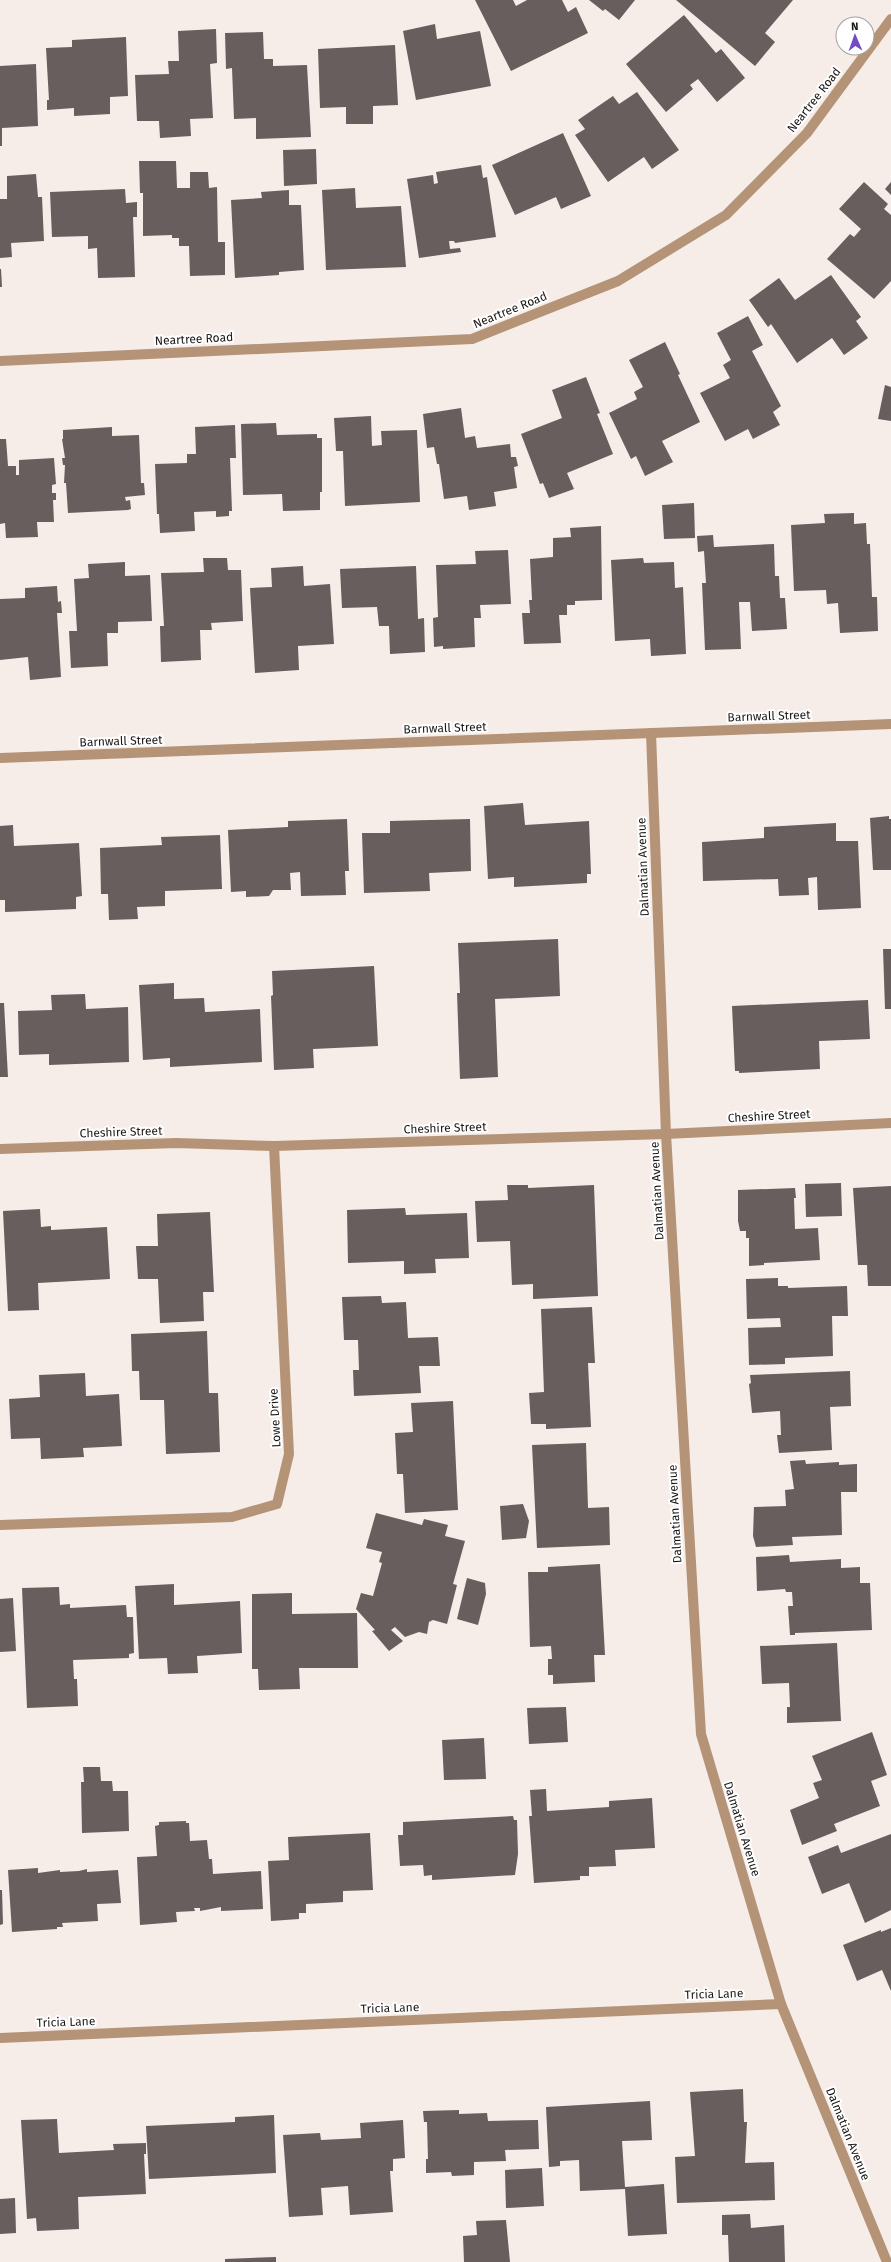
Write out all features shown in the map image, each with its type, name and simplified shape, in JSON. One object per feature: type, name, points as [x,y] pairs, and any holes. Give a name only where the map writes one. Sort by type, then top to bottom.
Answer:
[{"type":"street","name":"Neartree Road","points":[[0,361],[472,339],[618,281],[726,215],[807,133],[891,19]]},
{"type":"street","name":"Barnwall Street","points":[[0,758],[891,724]]},
{"type":"street","name":"Dalmatian Avenue","points":[[650,733],[666,1134],[701,1734],[781,2004],[887,2262]]},
{"type":"street","name":"Cheshire Street","points":[[0,1149],[176,1143],[274,1146],[666,1134],[891,1123]]},
{"type":"street","name":"Lowe Drive","points":[[0,1525],[232,1517],[276,1504],[290,1454],[274,1146]]},
{"type":"street","name":"Tricia Lane","points":[[0,2038],[781,2004]]},
{"type":"building","points":[[475,0],[513,0],[516,6],[527,0],[562,0],[568,12],[576,7],[588,33],[511,71]]},
{"type":"building","points":[[589,0],[635,0],[619,20],[605,9],[603,11]]},
{"type":"building","points":[[676,0],[793,0],[765,33],[775,42],[755,66]]},
{"type":"building","points":[[684,15],[716,53],[721,49],[745,78],[717,102],[698,79],[690,85],[693,89],[666,112],[626,64]]},
{"type":"building","points":[[435,24],[437,39],[480,31],[491,86],[416,100],[403,31]]},
{"type":"building","points":[[216,29],[217,63],[210,64],[213,118],[190,119],[191,136],[160,138],[159,121],[137,121],[135,75],[169,74],[168,61],[179,61],[178,31]]},
{"type":"building","points":[[263,32],[264,59],[273,59],[273,66],[307,65],[311,137],[256,139],[256,118],[234,119],[232,68],[226,69],[225,33]]},
{"type":"building","points":[[126,37],[128,96],[110,97],[110,114],[74,116],[74,108],[47,110],[47,100],[49,100],[46,48],[72,47],[72,40]]},
{"type":"building","points":[[395,45],[398,105],[373,106],[373,124],[346,124],[346,107],[320,108],[318,49]]},
{"type":"building","points":[[36,64],[38,126],[2,128],[2,146],[0,146],[0,66]]},
{"type":"building","points":[[637,92],[679,150],[652,169],[644,157],[608,182],[575,135],[585,129],[578,120],[613,96],[619,104]]},
{"type":"building","points":[[563,133],[591,196],[561,209],[556,197],[515,215],[492,165]]},
{"type":"building","points":[[316,149],[317,184],[284,186],[283,150]]},
{"type":"building","points":[[139,161],[176,161],[177,188],[190,188],[190,172],[208,172],[209,188],[217,187],[218,242],[225,242],[225,275],[190,276],[189,246],[179,246],[179,238],[172,238],[172,235],[143,236],[143,193],[140,193]]},
{"type":"building","points":[[481,165],[483,178],[487,177],[496,237],[455,243],[454,241],[449,241],[450,249],[460,248],[461,252],[419,258],[407,179],[433,175],[434,184],[438,183],[436,172]]},
{"type":"building","points":[[36,174],[38,197],[42,197],[44,241],[11,243],[12,257],[0,258],[0,199],[7,199],[7,176]]},
{"type":"building","points":[[864,182],[888,204],[884,209],[891,215],[891,281],[874,299],[827,259],[850,234],[854,237],[861,229],[839,209]]},
{"type":"building","points":[[891,182],[891,195],[885,189]]},
{"type":"building","points":[[355,188],[356,208],[401,206],[406,267],[326,270],[322,190]]},
{"type":"building","points":[[125,189],[126,203],[137,202],[137,217],[133,217],[135,277],[98,278],[97,248],[88,249],[88,236],[52,237],[50,192]]},
{"type":"building","points":[[289,190],[289,205],[301,205],[304,270],[279,272],[279,275],[235,278],[231,200],[262,198],[261,192]]},
{"type":"building","points":[[1,269],[2,287],[0,287]]},
{"type":"building","points":[[831,275],[861,317],[856,321],[868,338],[844,355],[832,338],[797,363],[771,324],[768,327],[749,300],[779,278],[795,300]]},
{"type":"building","points":[[748,316],[763,345],[752,351],[781,406],[773,412],[780,425],[753,439],[748,429],[725,441],[700,393],[730,378],[723,365],[731,360],[717,333]]},
{"type":"building","points":[[665,342],[680,374],[678,375],[700,422],[662,441],[673,462],[645,476],[636,456],[631,459],[609,413],[637,399],[634,392],[643,387],[629,360]]},
{"type":"building","points":[[586,377],[600,413],[597,414],[613,454],[567,473],[574,489],[549,498],[543,483],[540,484],[521,434],[562,418],[552,390]]},
{"type":"building","points":[[885,385],[891,387],[891,421],[878,419]]},
{"type":"building","points":[[461,408],[465,438],[475,436],[477,448],[510,444],[511,457],[516,457],[518,466],[514,467],[517,488],[494,492],[496,506],[469,510],[467,496],[444,499],[439,464],[437,464],[434,447],[427,448],[423,414]]},
{"type":"building","points":[[371,416],[372,446],[382,445],[381,431],[417,430],[420,502],[345,506],[343,451],[336,451],[334,418]]},
{"type":"building","points":[[276,423],[277,435],[317,434],[317,438],[322,438],[322,492],[320,492],[320,510],[283,511],[282,494],[243,495],[241,424]]},
{"type":"building","points":[[235,425],[236,458],[230,458],[232,511],[229,511],[229,516],[216,517],[216,511],[194,512],[195,531],[160,533],[159,514],[157,514],[155,464],[187,463],[187,454],[196,454],[195,427]]},
{"type":"building","points":[[112,427],[112,436],[139,435],[141,483],[144,483],[145,495],[125,497],[126,501],[130,500],[131,509],[128,510],[68,513],[66,483],[64,483],[65,465],[63,465],[62,458],[65,458],[62,439],[63,430]]},
{"type":"building","points":[[0,439],[6,439],[8,466],[16,466],[16,475],[19,475],[19,460],[54,458],[56,484],[52,485],[52,493],[56,493],[56,500],[53,500],[54,522],[37,522],[38,537],[6,538],[5,523],[0,524]]},
{"type":"building","points":[[694,503],[695,538],[664,539],[662,505]]},
{"type":"building","points":[[854,513],[854,524],[866,523],[867,544],[870,544],[872,597],[877,597],[878,631],[840,633],[838,603],[827,604],[826,590],[794,591],[791,525],[825,523],[824,514]]},
{"type":"building","points":[[601,526],[602,600],[575,601],[575,605],[567,605],[567,615],[559,615],[561,643],[524,644],[522,613],[530,613],[529,600],[532,600],[530,559],[553,557],[553,538],[571,537],[570,528]]},
{"type":"building","points":[[713,535],[714,547],[774,544],[775,576],[779,576],[780,598],[785,598],[787,629],[752,631],[750,602],[739,602],[741,649],[705,650],[702,583],[706,583],[704,551],[698,552],[697,536]]},
{"type":"building","points":[[508,550],[511,604],[480,605],[481,618],[474,618],[475,647],[443,649],[443,646],[434,647],[433,618],[438,617],[436,565],[476,564],[475,551]]},
{"type":"building","points":[[203,558],[227,558],[228,570],[241,570],[243,621],[211,623],[212,630],[200,630],[201,660],[161,662],[160,626],[164,626],[161,573],[204,572]]},
{"type":"building","points":[[643,558],[644,563],[674,562],[675,588],[683,587],[686,654],[651,656],[650,639],[615,641],[611,560]]},
{"type":"building","points":[[125,562],[125,576],[150,575],[152,621],[118,622],[118,633],[107,633],[108,666],[71,668],[69,631],[77,631],[74,579],[89,578],[88,564]]},
{"type":"building","points":[[303,566],[304,586],[330,584],[334,644],[298,646],[299,670],[255,673],[250,588],[272,587],[271,568]]},
{"type":"building","points":[[416,566],[418,619],[424,618],[425,652],[390,654],[389,626],[379,626],[377,607],[342,608],[340,569]]},
{"type":"building","points":[[57,586],[58,602],[61,601],[62,613],[57,613],[61,677],[30,680],[28,657],[0,660],[0,599],[25,598],[25,588]]},
{"type":"building","points":[[523,803],[525,825],[589,821],[591,874],[587,874],[587,883],[514,887],[514,877],[488,879],[484,806]]},
{"type":"building","points":[[889,816],[889,819],[891,819],[891,870],[873,870],[870,818]]},
{"type":"building","points":[[347,819],[349,871],[345,871],[346,895],[301,896],[300,872],[290,873],[291,890],[273,890],[269,896],[246,897],[246,891],[231,892],[228,830],[288,827],[288,821]]},
{"type":"building","points":[[470,819],[471,871],[429,873],[430,891],[364,893],[362,833],[390,833],[390,821]]},
{"type":"building","points":[[836,823],[836,841],[858,841],[861,908],[818,910],[817,877],[808,878],[809,895],[779,896],[778,879],[703,881],[702,842],[764,838],[764,827]]},
{"type":"building","points":[[13,825],[14,846],[79,843],[82,896],[76,897],[76,909],[5,912],[5,900],[0,900],[0,826]]},
{"type":"building","points":[[220,835],[222,889],[165,891],[165,906],[137,907],[138,919],[109,920],[108,894],[101,894],[100,848],[162,845],[161,837]]},
{"type":"building","points":[[558,939],[560,996],[495,999],[498,1077],[460,1079],[457,993],[460,993],[458,943]]},
{"type":"building","points":[[883,949],[891,949],[891,1009],[885,1009]]},
{"type":"building","points":[[374,966],[378,1046],[313,1049],[314,1068],[274,1070],[271,996],[273,995],[272,971]]},
{"type":"building","points":[[174,983],[174,999],[204,998],[205,1012],[260,1009],[262,1062],[170,1067],[170,1058],[143,1060],[139,985]]},
{"type":"building","points":[[85,994],[86,1009],[128,1007],[129,1062],[49,1065],[49,1054],[19,1055],[18,1011],[52,1010],[51,995]]},
{"type":"building","points":[[868,1000],[870,1039],[819,1041],[820,1069],[739,1073],[739,1071],[735,1071],[732,1006]]},
{"type":"building","points":[[0,1003],[4,1003],[8,1077],[0,1077]]},
{"type":"building","points":[[841,1183],[842,1216],[806,1217],[805,1184]]},
{"type":"building","points":[[507,1185],[528,1185],[528,1188],[594,1185],[598,1296],[533,1299],[533,1284],[512,1285],[510,1241],[477,1242],[475,1201],[508,1200]]},
{"type":"building","points":[[891,1186],[891,1286],[868,1286],[867,1265],[858,1265],[853,1188]]},
{"type":"building","points":[[795,1188],[795,1229],[818,1228],[820,1260],[764,1263],[764,1265],[749,1266],[749,1238],[746,1238],[746,1231],[740,1231],[738,1221],[738,1190]]},
{"type":"building","points":[[405,1208],[406,1215],[467,1213],[469,1258],[435,1259],[436,1273],[404,1274],[404,1261],[348,1263],[347,1210]]},
{"type":"building","points":[[40,1209],[41,1227],[51,1226],[51,1230],[107,1227],[110,1279],[38,1283],[39,1310],[8,1311],[3,1211]]},
{"type":"building","points":[[210,1212],[214,1292],[203,1292],[204,1321],[160,1323],[158,1279],[138,1279],[136,1246],[158,1246],[157,1214]]},
{"type":"building","points":[[778,1278],[778,1286],[788,1286],[788,1288],[847,1286],[848,1316],[832,1316],[833,1356],[785,1358],[785,1364],[749,1365],[748,1328],[781,1327],[780,1318],[747,1319],[746,1279]]},
{"type":"building","points":[[381,1296],[382,1303],[406,1302],[408,1338],[438,1337],[440,1366],[419,1366],[421,1393],[354,1396],[353,1370],[359,1370],[358,1340],[344,1340],[342,1297]]},
{"type":"building","points":[[592,1307],[595,1363],[588,1363],[591,1427],[546,1429],[546,1424],[531,1424],[529,1393],[544,1392],[541,1309]]},
{"type":"building","points":[[207,1331],[209,1393],[218,1393],[220,1452],[166,1454],[164,1400],[140,1400],[139,1371],[132,1371],[131,1334]]},
{"type":"building","points":[[850,1371],[851,1406],[830,1407],[832,1450],[779,1453],[777,1435],[781,1435],[780,1411],[752,1413],[749,1384],[751,1383],[750,1375]]},
{"type":"building","points":[[85,1373],[86,1396],[119,1394],[122,1446],[83,1448],[84,1457],[41,1459],[40,1438],[11,1439],[9,1399],[40,1397],[39,1375]]},
{"type":"building","points":[[453,1401],[458,1510],[405,1513],[403,1474],[397,1474],[395,1433],[413,1432],[411,1403]]},
{"type":"building","points":[[586,1443],[588,1508],[609,1507],[610,1545],[537,1548],[532,1445]]},
{"type":"building","points":[[805,1460],[806,1464],[839,1462],[839,1465],[857,1464],[857,1492],[841,1492],[842,1535],[792,1537],[793,1545],[756,1547],[753,1536],[754,1507],[786,1506],[785,1490],[794,1489],[790,1461]]},
{"type":"building","points":[[523,1504],[529,1521],[526,1538],[502,1540],[500,1506]]},
{"type":"building","points":[[376,1513],[422,1525],[424,1519],[448,1525],[445,1536],[465,1541],[453,1584],[457,1585],[447,1624],[433,1620],[429,1622],[427,1634],[419,1632],[405,1637],[395,1627],[391,1630],[403,1641],[389,1651],[372,1631],[375,1630],[356,1609],[361,1593],[373,1596],[382,1563],[379,1562],[382,1552],[366,1548]]},
{"type":"building","points":[[789,1555],[790,1562],[841,1559],[841,1568],[860,1567],[860,1583],[870,1583],[872,1630],[795,1633],[795,1635],[790,1635],[788,1606],[793,1606],[792,1592],[786,1592],[785,1589],[757,1591],[756,1557]]},
{"type":"building","points":[[600,1564],[605,1655],[594,1655],[595,1682],[553,1684],[553,1675],[548,1675],[548,1659],[552,1659],[551,1646],[530,1647],[528,1572],[548,1572],[548,1567]]},
{"type":"building","points":[[467,1578],[485,1583],[486,1594],[478,1625],[457,1619]]},
{"type":"building","points":[[174,1584],[174,1605],[240,1601],[242,1653],[197,1656],[198,1673],[168,1674],[167,1658],[139,1659],[135,1586]]},
{"type":"building","points":[[59,1587],[60,1605],[70,1604],[70,1608],[126,1605],[127,1617],[133,1617],[134,1653],[129,1654],[129,1658],[73,1660],[74,1679],[77,1679],[78,1706],[27,1708],[22,1588]]},
{"type":"building","points":[[292,1593],[292,1614],[357,1613],[358,1668],[299,1668],[300,1689],[259,1690],[258,1669],[252,1669],[252,1594]]},
{"type":"building","points":[[13,1598],[16,1651],[0,1652],[0,1599]]},
{"type":"building","points":[[837,1643],[841,1721],[787,1723],[787,1707],[790,1707],[789,1683],[762,1684],[760,1646]]},
{"type":"building","points":[[566,1707],[568,1742],[529,1744],[527,1708]]},
{"type":"building","points":[[872,1732],[887,1775],[871,1781],[880,1806],[834,1824],[837,1831],[802,1845],[790,1810],[819,1798],[813,1783],[822,1780],[812,1756]]},
{"type":"building","points":[[484,1738],[486,1779],[444,1780],[442,1740]]},
{"type":"building","points":[[83,1767],[100,1767],[101,1781],[112,1781],[113,1791],[128,1791],[129,1831],[82,1833],[81,1782],[84,1782]]},
{"type":"building","points":[[546,1789],[547,1811],[609,1807],[609,1801],[652,1798],[655,1848],[615,1850],[616,1866],[589,1867],[589,1876],[580,1876],[580,1880],[534,1883],[529,1816],[532,1816],[530,1790]]},
{"type":"building","points":[[513,1816],[514,1820],[517,1820],[518,1854],[515,1875],[432,1880],[432,1875],[424,1876],[423,1865],[400,1866],[398,1835],[403,1835],[403,1822]]},
{"type":"building","points":[[186,1821],[186,1823],[189,1823],[190,1841],[207,1840],[209,1859],[212,1859],[213,1874],[261,1871],[263,1909],[221,1911],[221,1907],[200,1911],[200,1908],[194,1908],[195,1911],[176,1912],[177,1922],[140,1925],[137,1857],[157,1856],[155,1826],[159,1825],[159,1822]]},
{"type":"building","points":[[370,1833],[373,1890],[343,1891],[343,1902],[306,1904],[306,1913],[299,1913],[299,1919],[271,1921],[268,1861],[289,1860],[288,1837]]},
{"type":"building","points":[[891,1834],[891,1910],[865,1923],[849,1883],[822,1894],[808,1857],[838,1845],[841,1853]]},
{"type":"building","points":[[38,1868],[38,1873],[60,1870],[60,1872],[87,1869],[87,1872],[118,1870],[121,1903],[97,1904],[98,1921],[62,1923],[63,1927],[57,1927],[57,1929],[12,1932],[8,1870]]},
{"type":"building","points":[[0,1890],[2,1890],[3,1924],[0,1925]]},
{"type":"building","points":[[891,1928],[891,1991],[882,1970],[857,1981],[843,1945],[881,1930],[881,1932]]},
{"type":"building","points":[[743,2089],[744,2122],[747,2122],[745,2163],[774,2162],[775,2200],[677,2203],[675,2157],[695,2156],[690,2092]]},
{"type":"building","points":[[650,2101],[652,2140],[622,2141],[625,2187],[664,2184],[667,2234],[628,2236],[625,2189],[580,2191],[579,2160],[560,2161],[560,2166],[549,2167],[546,2107]]},
{"type":"building","points":[[459,2110],[459,2114],[487,2113],[488,2121],[538,2120],[539,2149],[505,2150],[506,2161],[474,2162],[474,2175],[452,2176],[451,2172],[426,2173],[426,2159],[428,2159],[427,2122],[424,2122],[423,2111]]},
{"type":"building","points":[[274,2115],[276,2173],[149,2179],[146,2126],[235,2122],[235,2117]]},
{"type":"building","points":[[57,2119],[59,2153],[114,2150],[113,2144],[146,2143],[146,2154],[144,2154],[146,2194],[78,2197],[79,2229],[37,2231],[36,2218],[27,2219],[21,2120]]},
{"type":"building","points":[[403,2120],[405,2158],[393,2159],[393,2171],[390,2171],[393,2212],[350,2215],[348,2186],[321,2188],[323,2215],[289,2217],[283,2135],[320,2133],[321,2140],[361,2138],[360,2123]]},
{"type":"building","points":[[542,2168],[544,2206],[506,2208],[505,2170]]},
{"type":"building","points":[[15,2198],[16,2233],[0,2234],[0,2199]]},
{"type":"building","points":[[750,2214],[751,2228],[784,2225],[785,2262],[729,2262],[728,2235],[722,2235],[722,2215]]},
{"type":"building","points":[[506,2220],[510,2262],[464,2262],[463,2236],[477,2235],[476,2221]]},
{"type":"building","points":[[276,2257],[276,2262],[225,2262],[225,2259]]}]
